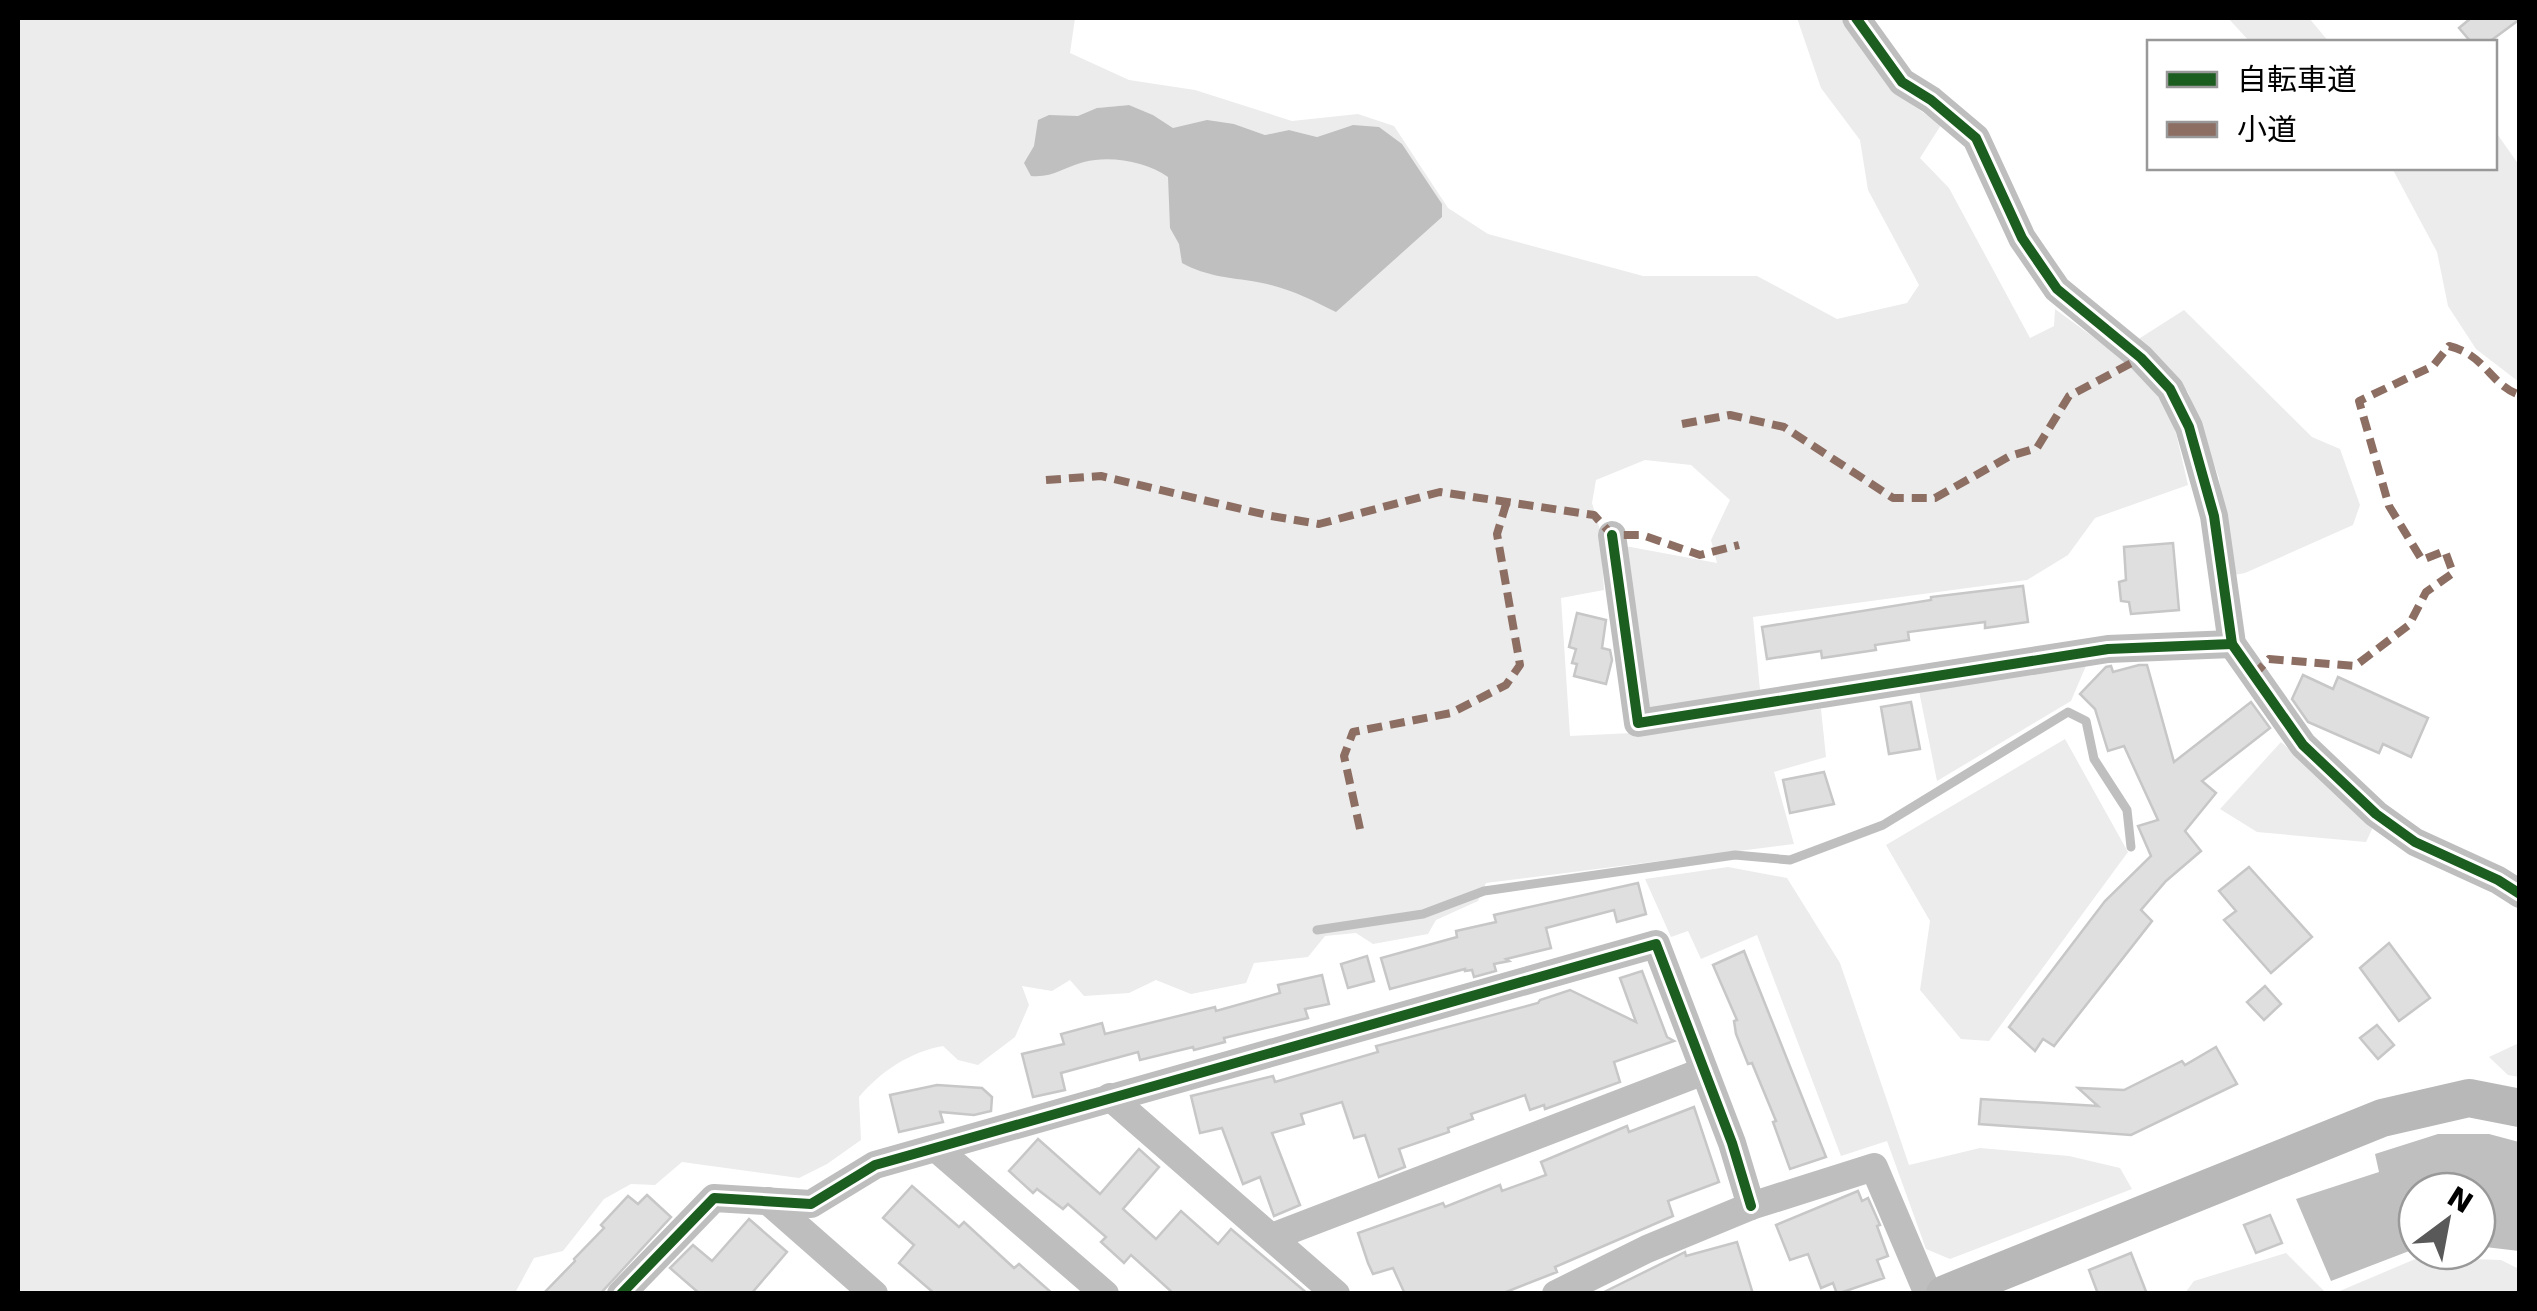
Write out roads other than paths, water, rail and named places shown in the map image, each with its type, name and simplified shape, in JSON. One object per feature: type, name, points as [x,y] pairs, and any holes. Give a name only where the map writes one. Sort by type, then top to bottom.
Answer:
[{"type":"street","points":[[1856,18],[1902,82],[1931,100],[1976,138],[2022,238],[2057,289],[2141,358],[2170,389],[2189,427],[2214,516],[2232,644],[2303,745],[2376,814],[2415,842],[2520,894]]},
{"type":"street","points":[[1612,535],[1638,723],[2108,649],[2232,644]]},
{"type":"street","points":[[626,1292],[714,1198],[810,1204],[875,1166],[1656,944],[1732,1143],[1751,1206]]},
{"type":"street","points":[[1272,1237],[1704,1071]]},
{"type":"street","points":[[1110,1097],[1336,1294]]},
{"type":"street","points":[[1945,1294],[2382,1118],[2470,1098],[2520,1108]]},
{"type":"street","points":[[937,1149],[1105,1294]]},
{"type":"street","points":[[1556,1294],[1751,1206],[1874,1168],[1928,1294]]},
{"type":"street","points":[[768,1201],[874,1294]]},
{"type":"waterway","points":[[1317,930],[1423,914],[1484,891],[1735,855],[1790,860],[1883,825],[2068,712],[2086,721],[2094,759],[2127,810],[2131,847]]}]
